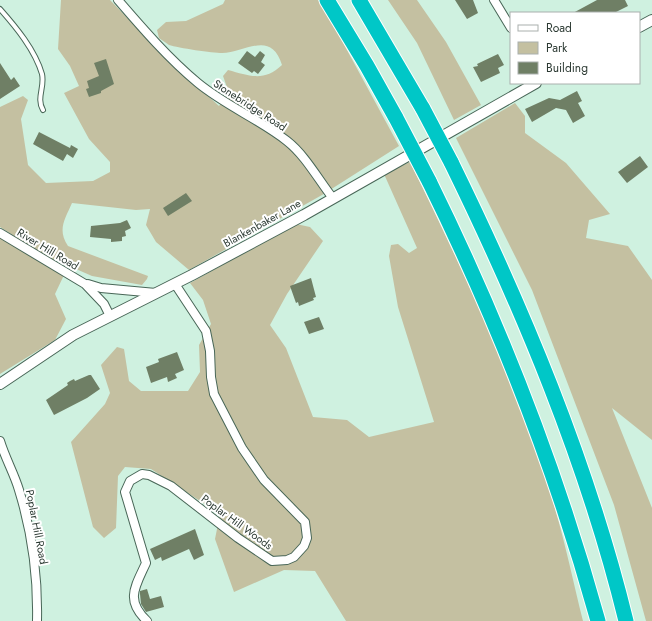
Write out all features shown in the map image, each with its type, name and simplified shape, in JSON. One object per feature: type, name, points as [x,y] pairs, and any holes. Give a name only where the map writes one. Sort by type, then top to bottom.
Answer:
[{"type":"highway","points":[[327,0],[367,66],[429,181],[456,235],[494,320],[540,436],[567,516],[598,621]]},
{"type":"highway","points":[[359,0],[423,109],[451,162],[486,233],[518,306],[562,417],[592,503],[626,621]]},
{"type":"street","name":"Stonebridge Road","points":[[118,0],[143,29],[198,83],[229,106],[271,129],[288,142],[332,197]]},
{"type":"street","points":[[494,0],[510,26]]},
{"type":"street","points":[[640,26],[652,20]]},
{"type":"street","name":"Blankenbaker Lane","points":[[0,384],[48,350],[110,316],[175,284],[534,84]]},
{"type":"street","name":"River Hill Road","points":[[0,233],[85,284],[100,300],[110,316]]},
{"type":"street","name":"River Hill Road","points":[[85,284],[101,288],[156,293]]},
{"type":"street","name":"Poplar Hill Woods","points":[[148,621],[140,615],[133,597],[134,591],[146,563],[125,492],[130,481],[135,476],[149,475],[171,486],[238,538],[272,561],[287,560],[294,557],[304,546],[307,538],[305,522],[264,480],[242,448],[214,394],[211,377],[210,351],[206,331],[175,284]]},
{"type":"street","name":"Poplar Hill Road","points":[[0,441],[18,485],[26,514],[38,595],[37,621]]},
{"type":"lane","points":[[0,9],[24,40],[37,63],[42,76],[40,104],[43,110]]},
{"type":"green space","points":[[61,0],[110,0],[163,55],[219,106],[229,93],[223,76],[228,70],[250,76],[263,76],[269,74],[282,65],[277,54],[271,48],[264,45],[222,53],[180,48],[169,45],[159,38],[157,30],[166,22],[186,21],[223,4],[225,0],[318,0],[328,15],[399,146],[322,195],[189,270],[156,242],[146,225],[150,209],[136,210],[72,203],[63,224],[63,235],[68,246],[148,276],[142,285],[92,276],[44,255],[0,227],[0,107],[23,96],[28,100],[21,119],[28,165],[46,183],[93,181],[110,172],[110,162],[89,139],[64,93],[79,86],[70,66],[58,49]]},
{"type":"green space","points":[[388,0],[417,0],[446,42],[481,105],[454,120],[417,43]]},
{"type":"green space","points":[[515,103],[525,116],[525,133],[566,163],[610,214],[589,220],[586,238],[628,246],[652,280],[652,440],[612,408],[652,508],[652,621],[646,621],[614,505],[532,290],[456,138]]},
{"type":"green space","points":[[410,162],[486,323],[535,447],[554,505],[583,621],[346,621],[315,571],[284,570],[234,592],[215,539],[220,514],[151,469],[125,467],[118,476],[116,528],[104,538],[93,527],[71,442],[105,404],[110,393],[101,365],[117,347],[124,349],[129,381],[141,391],[188,391],[200,372],[199,345],[211,324],[203,300],[190,283],[296,224],[310,227],[323,241],[287,294],[270,325],[286,348],[313,417],[347,420],[369,437],[434,422],[398,307],[389,256],[391,245],[398,244],[409,253],[417,248],[384,174]]},
{"type":"green space","points":[[0,236],[64,275],[55,294],[66,319],[55,340],[0,374]]},
{"type":"building","points":[[455,0],[473,0],[478,13],[467,19]]},
{"type":"building","points":[[597,0],[625,0],[628,6],[616,12],[575,12]]},
{"type":"building","points":[[247,51],[255,57],[260,51],[265,55],[261,62],[265,65],[258,74],[254,71],[252,73],[238,63]]},
{"type":"building","points":[[498,54],[504,65],[498,68],[500,73],[481,82],[473,67],[478,66],[477,64]]},
{"type":"building","points":[[106,59],[114,84],[101,91],[101,93],[89,97],[86,89],[89,88],[87,81],[99,76],[94,63]]},
{"type":"building","points":[[0,63],[11,80],[14,77],[20,86],[0,99]]},
{"type":"building","points":[[577,91],[582,101],[578,103],[585,116],[573,123],[566,110],[556,108],[532,122],[525,109],[549,98],[560,100]]},
{"type":"building","points":[[39,132],[70,148],[71,145],[78,149],[73,158],[67,154],[63,161],[33,144]]},
{"type":"building","points":[[640,156],[648,167],[627,183],[618,172]]},
{"type":"building","points":[[186,193],[192,201],[168,216],[163,208]]},
{"type":"building","points":[[127,220],[131,228],[125,231],[126,236],[122,237],[122,241],[111,242],[111,239],[90,237],[91,226],[120,223]]},
{"type":"building","points":[[311,278],[316,297],[313,298],[314,300],[299,306],[298,302],[296,303],[290,286]]},
{"type":"building","points":[[319,317],[324,329],[309,334],[304,322]]},
{"type":"building","points":[[177,352],[184,370],[175,374],[177,378],[168,382],[167,377],[151,383],[146,367],[159,362],[158,359]]},
{"type":"building","points":[[91,375],[100,389],[87,398],[54,415],[46,400],[68,385],[67,383],[70,381],[74,379],[75,381]]},
{"type":"building","points":[[195,529],[204,555],[194,560],[189,549],[162,561],[161,557],[155,560],[150,549]]},
{"type":"building","points":[[147,589],[150,599],[161,596],[164,607],[146,612],[141,604],[140,591]]}]
